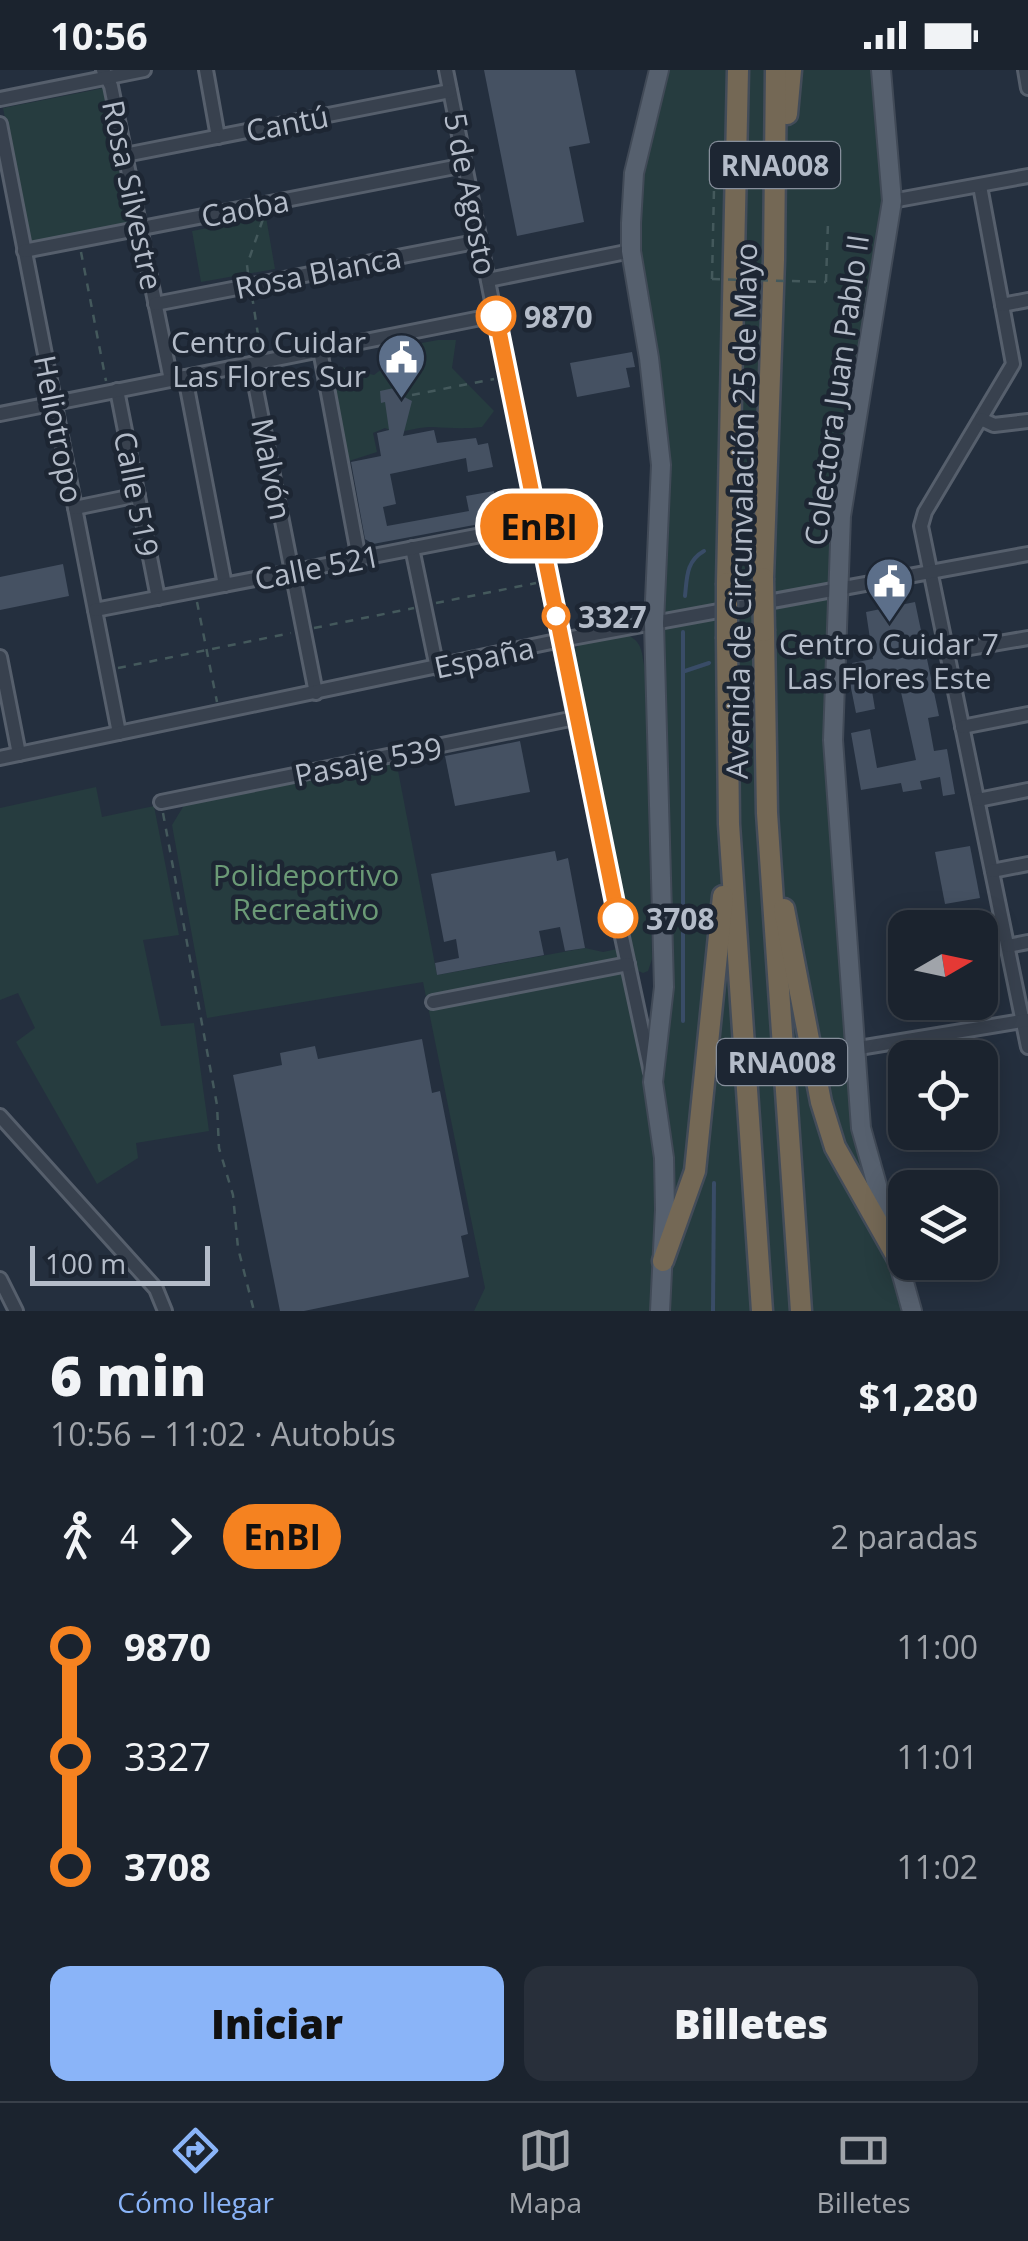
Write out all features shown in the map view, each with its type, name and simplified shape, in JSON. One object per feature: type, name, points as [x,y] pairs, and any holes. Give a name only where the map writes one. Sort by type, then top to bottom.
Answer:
[{"type":"highway","name":"Avenida de Circunvalación 25 de Mayo","points":[[738,70],[726,583],[728,824],[762,1311]]},
{"type":"highway","name":"Avenida de Circunvalación 25 de Mayo","points":[[776,70],[763,578],[767,814],[800,1311]]},
{"type":"highway","points":[[774,260],[791,70]]},
{"type":"highway","points":[[767,814],[821,1102],[835,1148],[888,1242]]},
{"type":"highway","points":[[663,1261],[695,1171],[728,824]]},
{"type":"main road","points":[[659,70],[634,173],[631,251],[660,450],[654,623],[664,986],[653,1082],[664,1158],[660,1311]]},
{"type":"main road","name":"Colectora Juan Pablo II","points":[[881,70],[892,201],[841,516],[833,740],[860,1128],[888,1226]]},
{"type":"main road","name":"Colectora Juan Pablo II","points":[[903,1280],[912,1311]]},
{"type":"street","points":[[0,98],[104,74],[144,70]]},
{"type":"street","points":[[206,70],[218,137]]},
{"type":"street","name":"5 de Agosto","points":[[446,70],[575,718],[653,1082]]},
{"type":"street","points":[[1026,72],[1028,88]]},
{"type":"street","name":"Rosa Silvestre","points":[[104,74],[111,86],[155,304],[178,378],[224,585]]},
{"type":"street","name":"Cantú","points":[[125,156],[450,92]]},
{"type":"street","name":"Heliotropo","points":[[0,124],[119,733]]},
{"type":"street","name":"Caoba","points":[[24,251],[465,166]]},
{"type":"street","points":[[892,201],[1028,176]]},
{"type":"street","points":[[980,186],[1013,364],[922,520],[1028,1046]]},
{"type":"street","name":"Rosa Blanca","points":[[155,304],[480,241]]},
{"type":"street","points":[[488,280],[631,251]]},
{"type":"street","points":[[1002,305],[1028,300]]},
{"type":"street","points":[[0,414],[496,316]]},
{"type":"street","points":[[320,350],[358,559]]},
{"type":"street","name":"Malvón","points":[[251,364],[316,692]]},
{"type":"street","name":"Calle 519","points":[[112,391],[158,598]]},
{"type":"street","points":[[981,419],[994,424],[1028,421]]},
{"type":"street","points":[[75,508],[138,495]]},
{"type":"street","name":"Calle 521","points":[[95,610],[538,524]]},
{"type":"street","points":[[412,548],[437,668]]},
{"type":"street","name":"España","points":[[0,758],[561,640],[1028,554]]},
{"type":"street","points":[[947,652],[1028,638]]},
{"type":"street","points":[[0,657],[19,754]]},
{"type":"street","points":[[962,726],[1028,714]]},
{"type":"street","name":"Pasaje 539","points":[[161,802],[575,718]]},
{"type":"street","points":[[978,800],[1028,790]]},
{"type":"street","points":[[992,871],[1028,864]]},
{"type":"street","points":[[1008,946],[1028,942]]},
{"type":"street","points":[[433,1002],[628,964]]},
{"type":"street","points":[[853,1050],[1026,1021]]},
{"type":"street","points":[[0,1116],[156,1289],[165,1311]]},
{"type":"street","points":[[0,1280],[16,1311]]},
{"type":"path","points":[[714,189],[712,278],[826,282],[828,222]]},
{"type":"path","points":[[79,240],[112,391]]},
{"type":"path","points":[[412,396],[489,380]]},
{"type":"path","points":[[107,670],[550,580]]},
{"type":"path","points":[[195,591],[219,712]]},
{"type":"path","points":[[161,802],[216,1106],[219,1148],[233,1195],[238,1248],[254,1311]]},
{"type":"green space","points":[[659,70],[881,70],[892,201],[841,516],[833,741],[861,1128],[888,1225],[888,1280],[903,1280],[912,1311],[660,1311],[658,1117],[664,986],[661,465],[631,223]]},
{"type":"green space","points":[[104,88],[132,224],[30,244],[3,108]]},
{"type":"green space","points":[[266,217],[275,269],[201,282],[192,231]]},
{"type":"green space","points":[[456,340],[452,368],[494,411],[482,427],[398,431],[385,428],[373,433],[377,452],[346,462],[328,364],[374,375],[387,365],[389,349]]},
{"type":"green space","points":[[628,635],[639,645],[645,669],[652,959],[648,971],[643,973],[634,969],[571,655],[580,643]]},
{"type":"green space","name":"Polideportivo Recreativo","points":[[396,760],[437,975],[585,948],[603,952],[617,949],[650,1099],[659,1178],[652,1311],[474,1311],[485,1288],[423,982],[207,1018],[172,825],[186,802]]},
{"type":"green space","points":[[96,787],[102,817],[154,806],[179,935],[143,940],[161,1026],[194,1023],[209,1131],[136,1143],[138,1158],[97,1184],[16,1042],[35,1028],[18,993],[0,1000],[0,808]]},
{"type":"building","points":[[484,70],[575,70],[590,143],[569,147],[584,222],[517,236]]},
{"type":"building","points":[[632,352],[635,367],[626,368],[630,387],[577,397],[570,363]]},
{"type":"building","points":[[394,388],[412,401],[403,436],[434,430],[437,443],[476,438],[478,445],[488,443],[493,467],[468,472],[466,458],[390,474],[396,504],[383,507],[387,526],[469,511],[466,496],[494,491],[497,506],[513,503],[516,517],[373,544],[365,539],[351,462],[381,456],[377,433],[389,430],[380,391]]},
{"type":"building","points":[[63,564],[69,596],[0,610],[0,577]]},
{"type":"building","points":[[915,602],[939,716],[928,718],[934,751],[947,749],[955,794],[943,796],[940,777],[920,781],[922,789],[903,792],[901,783],[861,790],[851,733],[870,729],[877,768],[916,760],[897,674],[870,679],[875,709],[856,713],[850,683],[852,663],[873,659],[866,612]]},
{"type":"building","points":[[520,741],[530,792],[455,806],[445,756]]},
{"type":"building","points":[[970,846],[980,898],[945,904],[935,852]]},
{"type":"building","points":[[555,851],[557,861],[568,858],[585,948],[565,951],[560,927],[539,931],[544,955],[437,975],[435,963],[459,958],[456,939],[444,942],[431,874]]},
{"type":"building","points":[[422,1039],[432,1093],[440,1091],[468,1234],[461,1236],[469,1277],[304,1311],[280,1311],[233,1075],[282,1065],[280,1053],[315,1046],[318,1059]]},
{"type":"waterway","points":[[685,596],[691,565],[704,551]]},
{"type":"waterway","points":[[683,632],[683,1021]]},
{"type":"waterway","points":[[685,671],[709,663]]},
{"type":"waterway","points":[[713,1311],[714,1183]]},
{"type":"bus line","name":"EnBI","points":[[496,316],[618,918]]},
{"type":"place","name":"9870","points":[[496,316]]},
{"type":"place","name":"Centro Cuidar Las Flores Sur","points":[[401,400]]},
{"type":"place","name":"3327","points":[[556,616]]},
{"type":"place","name":"Centro Cuidar 7 Las Flores Este","points":[[889,624]]},
{"type":"place","name":"3708","points":[[618,918]]}]
